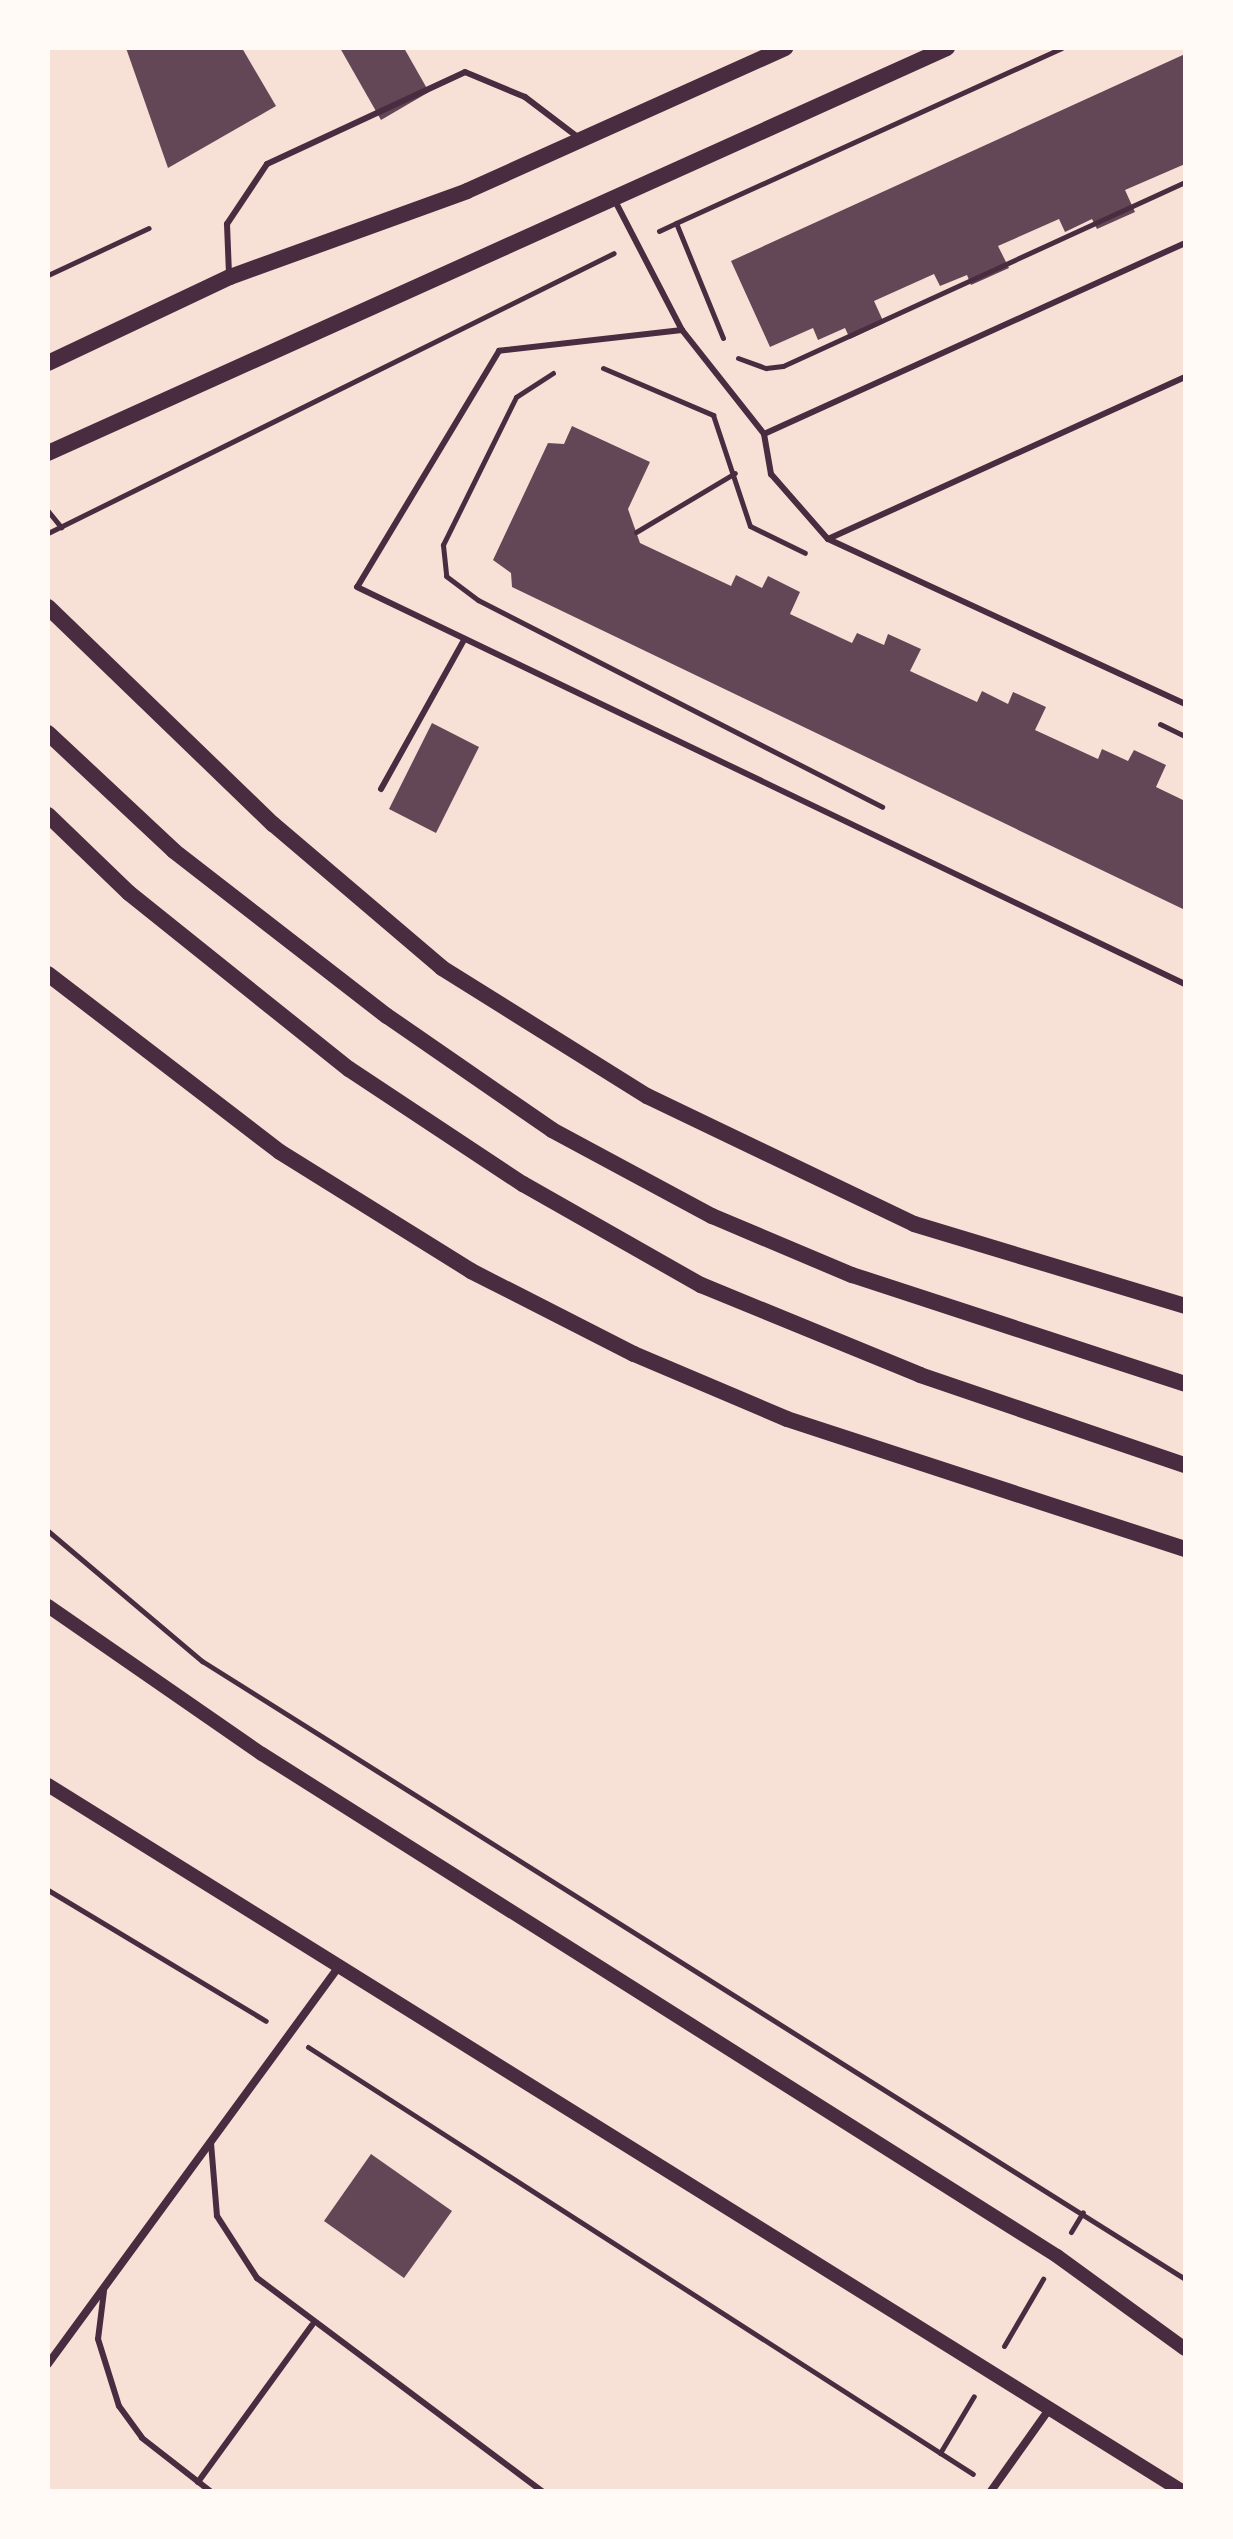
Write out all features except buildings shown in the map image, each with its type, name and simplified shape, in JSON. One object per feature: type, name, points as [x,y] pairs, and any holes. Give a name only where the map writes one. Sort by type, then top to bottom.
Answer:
[{"type":"main road","points":[[48,363],[230,277],[467,191],[785,48]]},
{"type":"main road","points":[[48,453],[947,48]]},
{"type":"main road","points":[[48,607],[273,824],[442,968],[647,1096],[914,1224],[1185,1306]]},
{"type":"main road","points":[[48,733],[174,851],[387,1016],[552,1130],[712,1216],[852,1275],[1185,1384]]},
{"type":"main road","points":[[48,815],[129,893],[349,1069],[523,1184],[701,1285],[920,1375],[1185,1465]]},
{"type":"main road","points":[[48,974],[280,1152],[471,1271],[634,1354],[787,1419],[1185,1549]]},
{"type":"street","points":[[48,1606],[262,1754],[1057,2256],[1185,2349]]},
{"type":"street","points":[[48,1785],[336,1970],[1182,2491]]},
{"type":"street","points":[[48,2364],[109,2276],[336,1970]]},
{"type":"street","points":[[993,2489],[1050,2408]]},
{"type":"lane","points":[[230,277],[227,224],[267,164],[465,72],[525,97],[582,140]]},
{"type":"lane","points":[[614,199],[634,243],[682,330],[764,434],[771,474],[828,539],[1185,704]]},
{"type":"lane","points":[[764,434],[1185,243]]},
{"type":"lane","points":[[682,330],[499,351],[357,587],[1185,984]]},
{"type":"lane","points":[[828,539],[1185,377]]},
{"type":"lane","points":[[381,789],[464,640]]},
{"type":"lane","points":[[211,2139],[223,2232],[257,2278],[312,2325],[542,2491]]},
{"type":"lane","points":[[109,2276],[97,2321],[109,2385],[142,2438],[210,2491]]},
{"type":"lane","points":[[198,2482],[312,2325]]},
{"type":"path","points":[[48,533],[634,243],[1061,48]]},
{"type":"path","points":[[676,223],[727,349],[766,368],[1185,182]]},
{"type":"path","points":[[48,275],[149,228]]},
{"type":"path","points":[[594,369],[609,367],[713,415],[735,473],[750,526],[820,560]]},
{"type":"path","points":[[565,372],[516,397],[443,545],[446,576],[478,600],[888,810]]},
{"type":"path","points":[[636,532],[735,473]]},
{"type":"path","points":[[48,511],[61,527]]},
{"type":"path","points":[[1143,716],[1185,736]]},
{"type":"path","points":[[48,1531],[202,1661],[1083,2212],[1185,2279]]},
{"type":"path","points":[[48,1890],[288,2034],[993,2489]]},
{"type":"path","points":[[940,2453],[1083,2212]]}]
